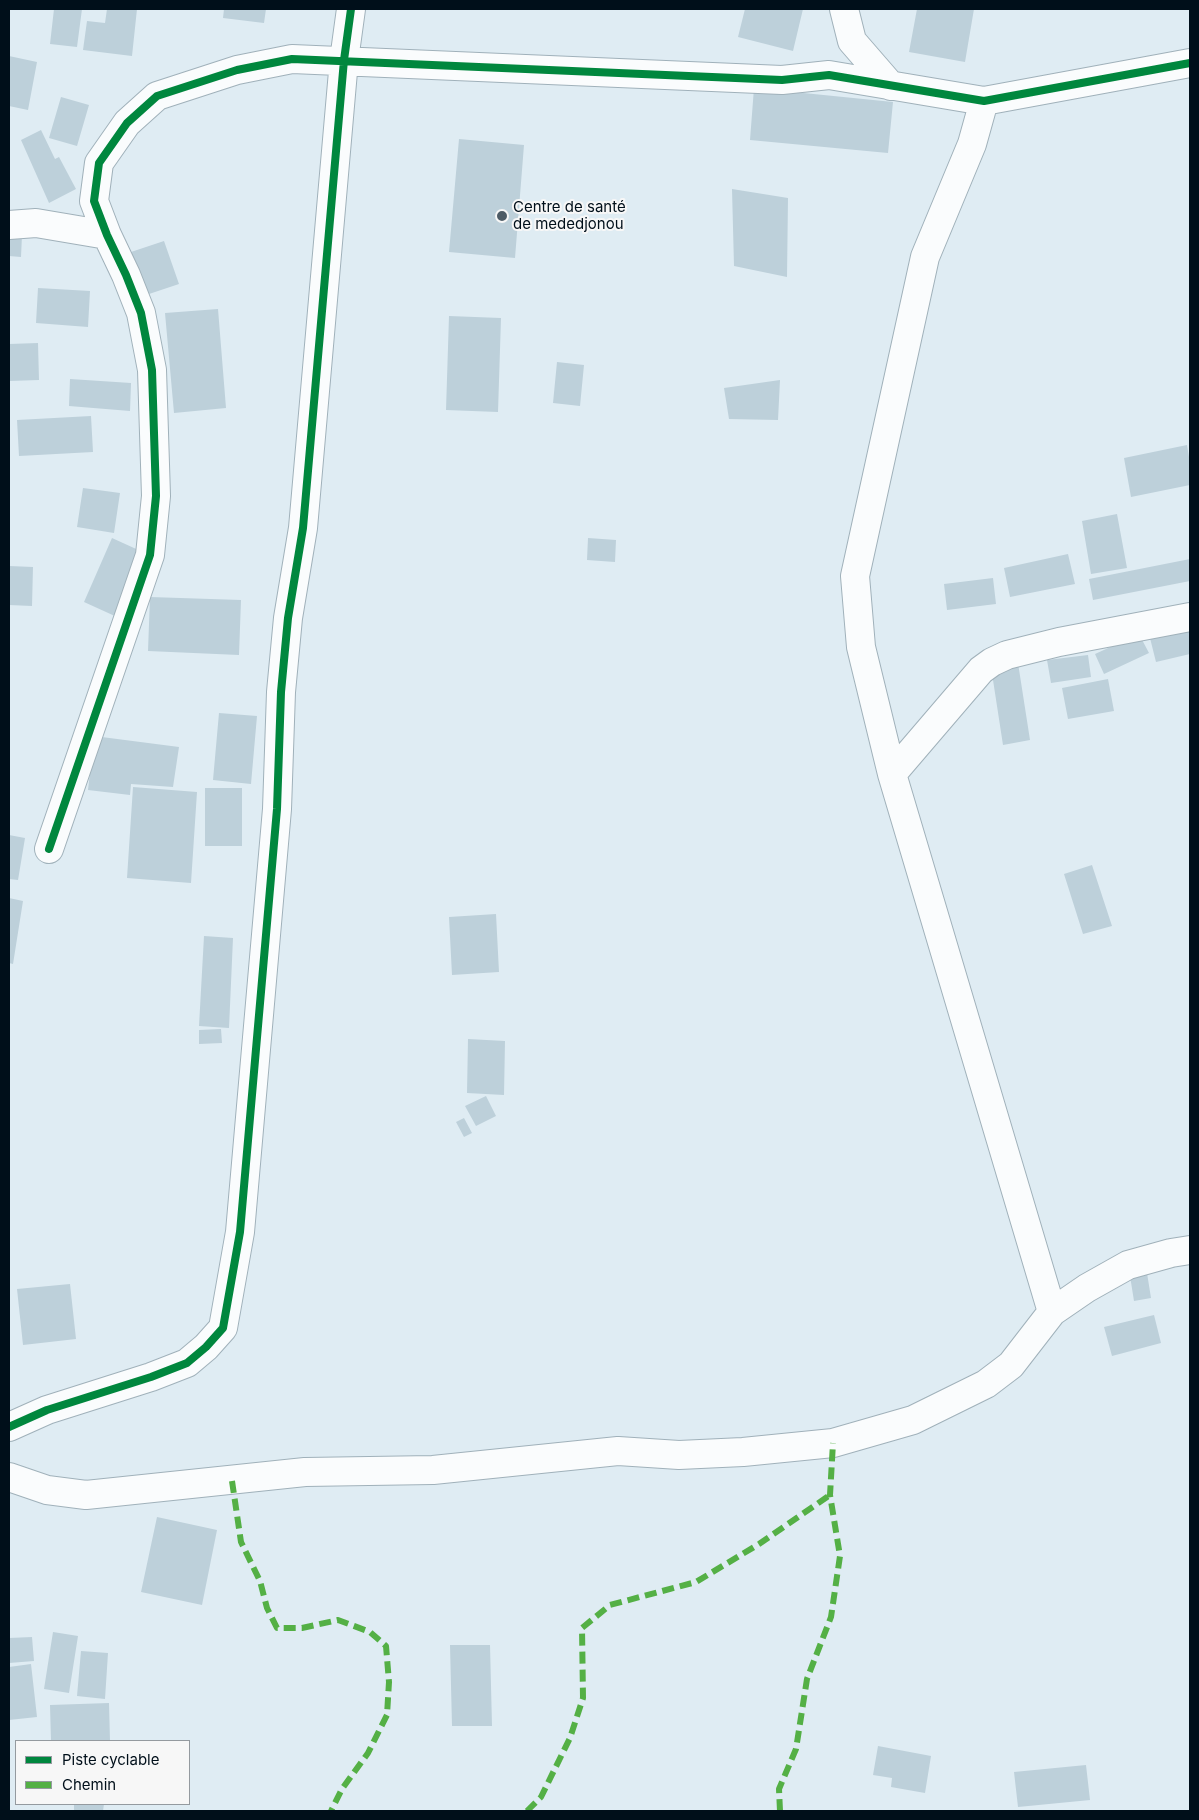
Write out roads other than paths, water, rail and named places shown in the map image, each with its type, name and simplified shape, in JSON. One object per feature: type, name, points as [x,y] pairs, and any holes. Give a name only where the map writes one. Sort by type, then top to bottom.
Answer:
[{"type":"street","points":[[9,1427],[47,1410],[151,1377],[187,1363],[223,1328],[240,1232],[277,809],[281,692],[288,618],[303,528],[344,60],[351,9]]},
{"type":"street","points":[[844,9],[852,41],[890,86]]},
{"type":"street","points":[[48,849],[150,555],[156,496],[152,370],[141,313],[94,200],[99,163],[127,123],[157,96],[237,70],[283,60],[344,60],[782,80],[829,75],[984,102],[1190,63]]},
{"type":"street","points":[[984,102],[972,144],[924,257],[855,576],[861,647],[892,774],[1052,1312]]},
{"type":"street","points":[[9,225],[36,223],[107,235]]},
{"type":"street","points":[[892,774],[981,670],[992,662],[1007,655],[1059,642],[1190,617]]},
{"type":"street","points":[[9,1477],[47,1490],[86,1495],[305,1472],[434,1470],[618,1451],[679,1456],[833,1443],[913,1420],[986,1384],[1011,1364],[1052,1312],[1086,1288],[1128,1265],[1171,1253],[1190,1250]]},
{"type":"place","name":"Centre de santé de mededjonou","points":[[502,216]]}]
